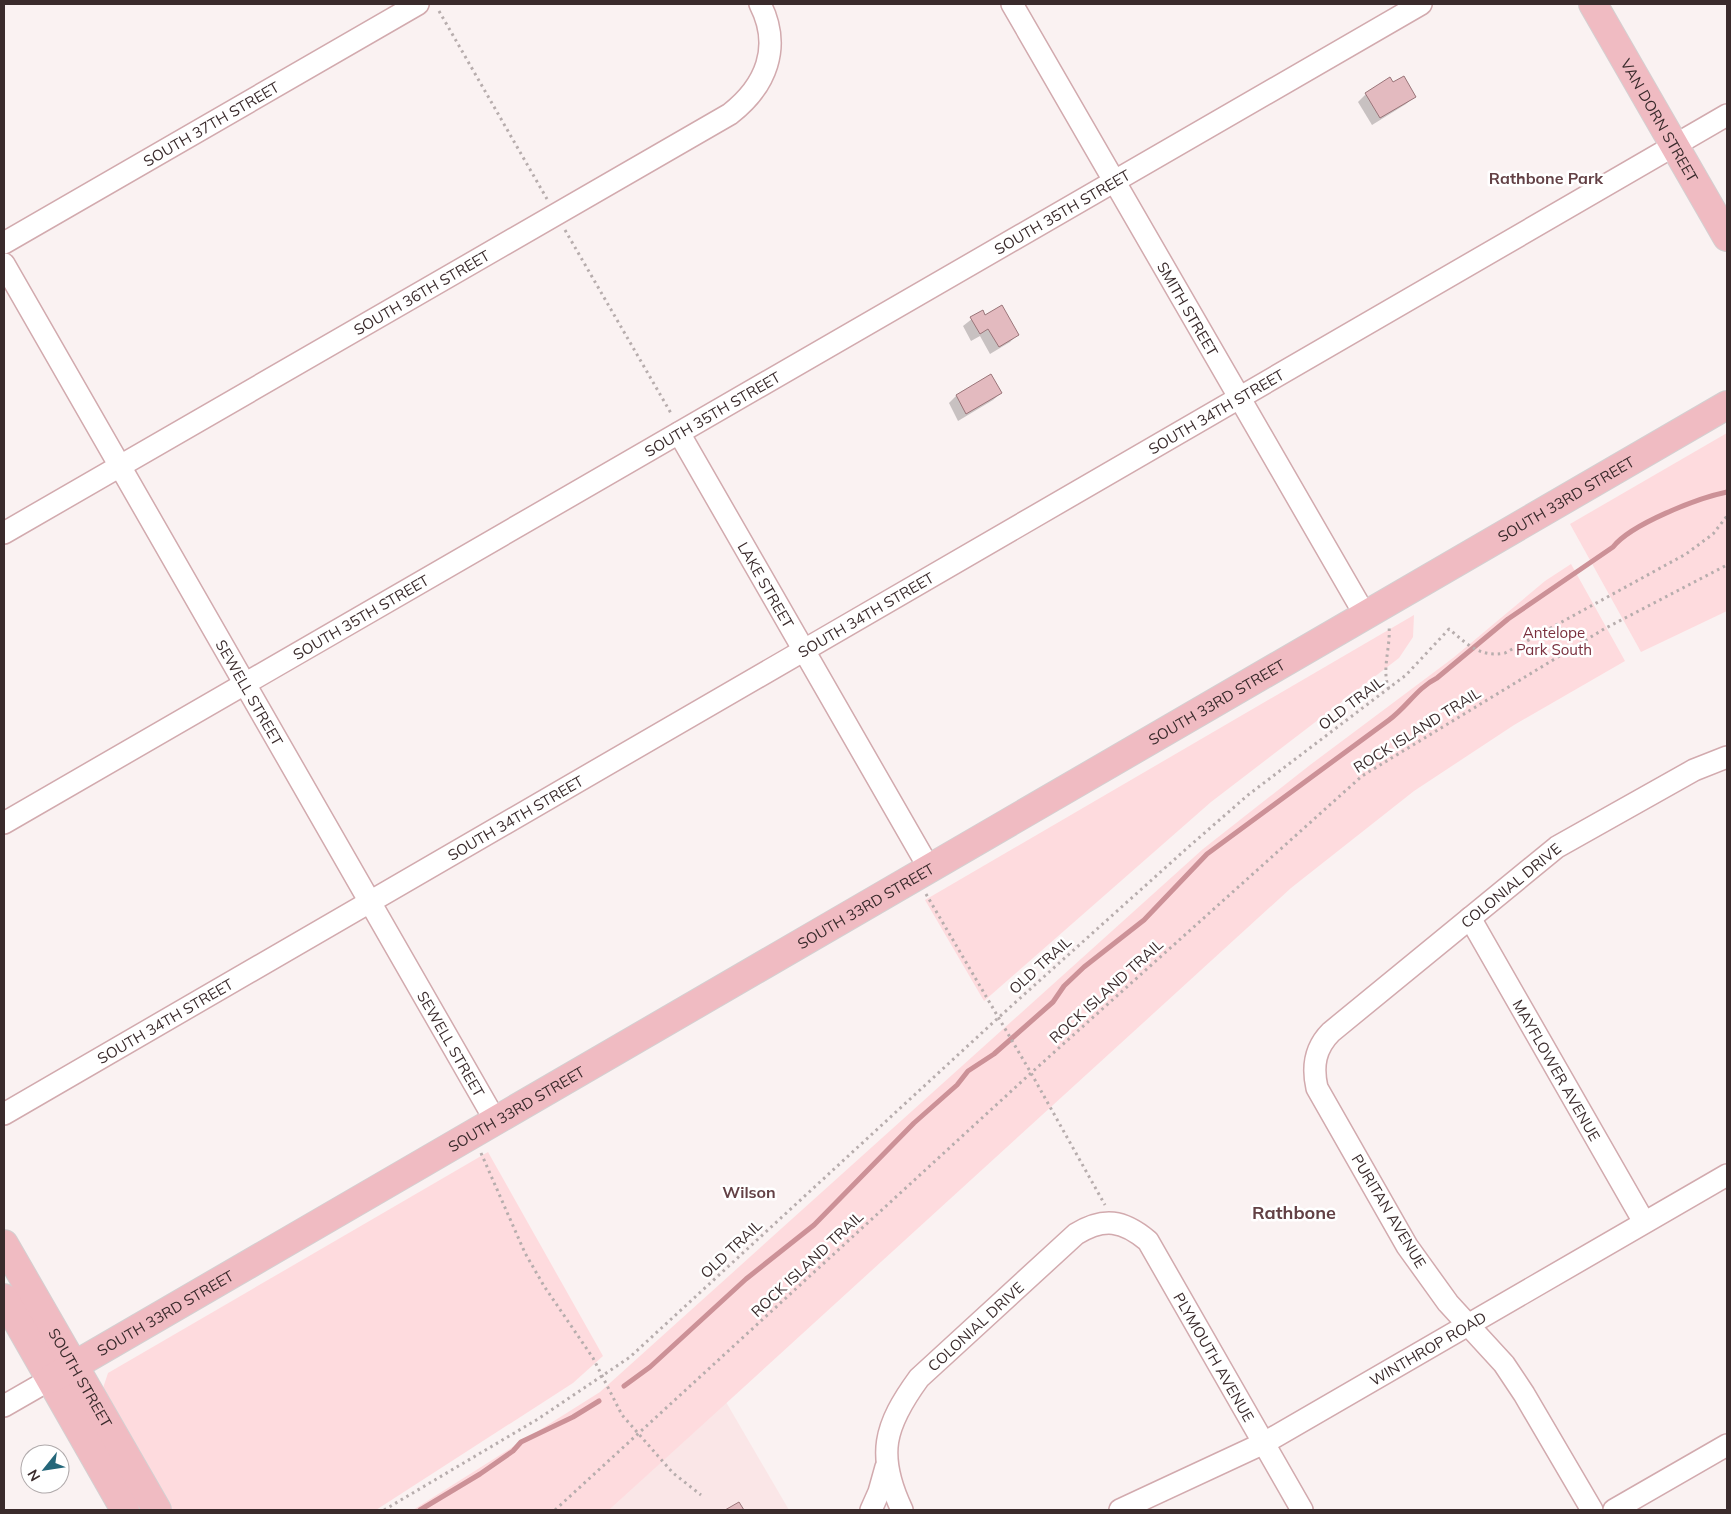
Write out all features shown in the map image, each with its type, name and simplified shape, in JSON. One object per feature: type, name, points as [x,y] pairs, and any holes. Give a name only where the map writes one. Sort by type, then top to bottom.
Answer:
[{"type":"main road","name":"VAN DORN STREET","points":[[1593,4],[1727,237]]},
{"type":"main road","name":"SOUTH 33RD STREET","points":[[62,1372],[1727,405]]},
{"type":"main road","name":"SOUTH STREET","points":[[4,1244],[125,1510]]},
{"type":"main road","name":"SOUTH STREET","points":[[4,1298],[62,1372],[157,1510]]},
{"type":"street","name":"SOUTH 37TH STREET","points":[[4,243],[418,4]]},
{"type":"street","name":"SOUTH 36TH STREET","points":[[4,533],[730,114],[746,102],[756,90],[763,76],[769,56],[770,35],[760,4]]},
{"type":"street","name":"SMITH STREET","points":[[1012,4],[1239,398],[1372,611]]},
{"type":"street","name":"SOUTH 35TH STREET","points":[[4,823],[1421,4]]},
{"type":"street","name":"SOUTH 34TH STREET","points":[[4,1114],[1727,115]]},
{"type":"street","name":"SEWELL STREET","points":[[4,264],[370,902],[489,1124]]},
{"type":"street","name":"LAKE STREET","points":[[679,432],[804,650],[922,872]]},
{"type":"street","name":"COLONIAL DRIVE","points":[[1318,1049],[1331,1032],[1556,847],[1694,770],[1727,757]]},
{"type":"street","name":"MAYFLOWER AVENUE","points":[[1470,918],[1644,1222]]},
{"type":"street","name":"PURITAN AVENUE","points":[[1318,1049],[1314,1066],[1317,1088],[1407,1246],[1448,1303],[1504,1364],[1524,1394],[1592,1510]]},
{"type":"street","name":"WINTHROP ROAD","points":[[1120,1510],[1264,1443],[1727,1175]]},
{"type":"street","name":"COLONIAL DRIVE","points":[[871,1510],[879,1492],[886,1467],[889,1431],[905,1397],[918,1378],[1076,1234],[1090,1226],[1113,1223]]},
{"type":"street","name":"PLYMOUTH AVENUE","points":[[1113,1223],[1135,1230],[1148,1241],[1302,1510]]},
{"type":"street","name":"SOUTH 33RD STREET","points":[[4,1406],[62,1372]]},
{"type":"street","points":[[1614,1510],[1727,1445]]},
{"type":"street","name":"COLONIAL DRIVE","points":[[886,1467],[892,1488],[902,1510]]},
{"type":"path","name":"OLD TRAIL","points":[[384,1510],[538,1420],[630,1357],[998,1018],[1248,796],[1406,675],[1449,629],[1480,652],[1492,656],[1505,653],[1686,554],[1713,534],[1727,516]]},
{"type":"path","name":"ROCK ISLAND TRAIL","points":[[556,1510],[1031,1073],[1362,776],[1604,628],[1727,565]]},
{"type":"path","points":[[1372,611],[1389,626],[1390,645],[1385,679],[1389,689]]},
{"type":"path","points":[[922,872],[998,1018],[1031,1073],[1113,1223]]},
{"type":"path","points":[[489,1124],[494,1145],[481,1153],[509,1220],[544,1286],[593,1358],[622,1415],[673,1474],[701,1495]]},
{"type":"shaded area","points":[[726,1402],[789,1510],[609,1510]]},
{"type":"green space","name":"Antelope Park South","points":[[1727,433],[1727,611],[1641,652],[1570,524]]},
{"type":"green space","name":"Antelope Park South","points":[[1571,564],[1625,661],[1514,725],[1414,791],[1291,888],[609,1510],[413,1510],[600,1392],[1203,849],[1310,765],[1453,658],[1545,581]]},
{"type":"green space","points":[[1414,615],[1413,637],[1399,658],[1211,802],[984,1001],[925,900]]},
{"type":"green space","points":[[488,1152],[603,1356],[573,1383],[376,1510],[172,1510],[102,1391],[108,1373]]},
{"type":"building","points":[[1404,76],[1416,97],[1380,118],[1365,93],[1390,77],[1393,82]]},
{"type":"building","points":[[1002,305],[1019,335],[999,347],[988,329],[980,334],[970,317],[983,310],[985,315]]},
{"type":"building","points":[[991,374],[1002,393],[966,414],[956,395]]},
{"type":"building","points":[[739,1502],[744,1510],[725,1510]]},
{"type":"waterway","points":[[624,1386],[650,1367],[746,1279],[814,1225],[914,1123],[957,1085],[968,1071],[994,1054],[1053,1002],[1064,986],[1084,967],[1144,920],[1207,854],[1389,720],[1418,692],[1508,619],[1613,547],[1622,538],[1666,513],[1699,500],[1727,492]]},
{"type":"waterway","points":[[420,1510],[480,1474],[513,1451],[521,1442],[573,1417],[599,1401]]},
{"type":"district","name":"Rathbone Park","points":[[1546,178]]},
{"type":"district","name":"Wilson","points":[[749,1192]]},
{"type":"district","name":"Rathbone","points":[[1294,1212]]}]
